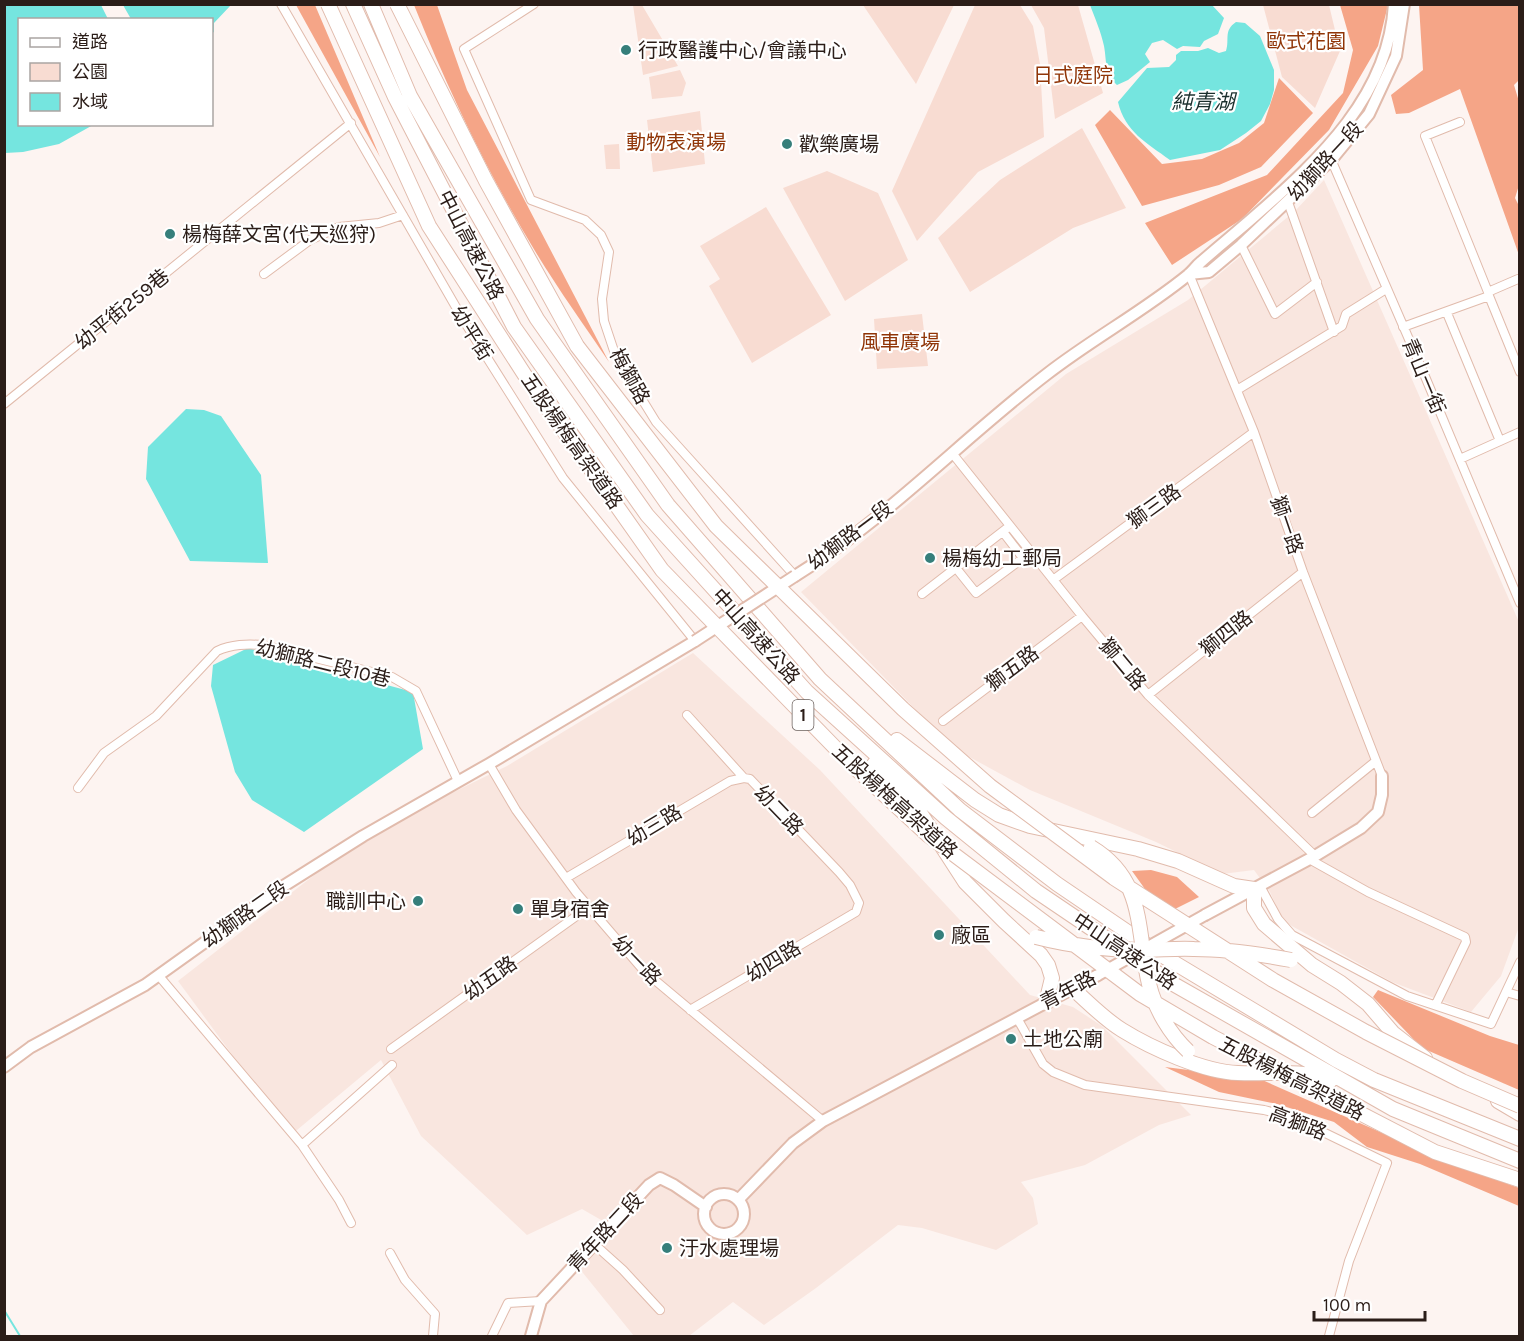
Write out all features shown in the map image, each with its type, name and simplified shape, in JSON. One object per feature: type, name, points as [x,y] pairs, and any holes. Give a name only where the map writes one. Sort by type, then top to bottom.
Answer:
[{"type":"highway","name":"五股楊梅高架道路","points":[[328,4],[429,226],[528,380],[662,570],[849,763],[928,835],[1140,994],[1214,1037],[1435,1152],[1520,1180]]},
{"type":"highway","name":"中山高速公路","points":[[353,4],[395,97],[514,327],[647,515],[807,692],[946,818],[1036,891],[1175,985],[1393,1109],[1520,1161]]},
{"type":"highway","name":"中山高速公路","points":[[371,4],[410,96],[537,319],[668,505],[820,679],[960,810],[1057,884],[1163,956],[1336,1060],[1374,1080],[1520,1139]]},
{"type":"highway","points":[[398,4],[486,181],[577,346],[716,526],[903,709],[990,786],[1114,878],[1293,992],[1462,1081],[1520,1106]]},
{"type":"highway","points":[[807,692],[919,811],[965,882],[1041,955],[1048,965],[1052,978],[1046,1003]]},
{"type":"highway","points":[[835,693],[991,810],[1030,826],[1138,849],[1178,861],[1234,886],[1257,887],[1254,908],[1264,924],[1312,965],[1341,983],[1368,1004],[1393,1033],[1421,1056],[1520,1114]]},
{"type":"highway","points":[[1071,835],[1102,854],[1125,879],[1138,910],[1149,987],[1161,1015],[1177,1040],[1203,1066]]},
{"type":"highway","points":[[1004,921],[1036,938],[1064,944],[1142,950],[1238,951],[1312,965]]},
{"type":"highway","points":[[1072,988],[1121,1029],[1167,1053],[1203,1066],[1237,1073],[1305,1073],[1318,1076],[1393,1109]]},
{"type":"street","name":"幼平街","points":[[281,4],[464,321],[563,478],[695,641]]},
{"type":"street","name":"梅獅路","points":[[534,4],[464,49],[531,200],[585,220],[601,235],[609,252],[602,300],[604,321],[616,357],[656,422],[795,576]]},
{"type":"street","name":"幼獅路一段","points":[[489,764],[695,641],[821,560],[867,526],[1047,374],[1189,274],[1279,195],[1328,156],[1370,88],[1387,49],[1394,4]]},
{"type":"street","name":"幼獅路一段","points":[[1189,274],[1209,272],[1241,245],[1288,202],[1369,114],[1396,56],[1404,4]]},
{"type":"street","points":[[1460,122],[1425,136],[1520,372]]},
{"type":"street","name":"幼平街259巷","points":[[4,404],[351,123]]},
{"type":"street","name":"青山一街","points":[[1328,156],[1520,603]]},
{"type":"street","points":[[1288,202],[1334,332]]},
{"type":"street","points":[[264,274],[310,240],[339,227],[379,223],[403,215]]},
{"type":"street","points":[[1241,245],[1275,314],[1317,282]]},
{"type":"street","name":"獅一路","points":[[1189,274],[1254,432],[1303,572],[1382,776]]},
{"type":"street","points":[[1403,327],[1447,313],[1518,279]]},
{"type":"street","points":[[1237,390],[1334,332],[1342,326],[1346,314],[1386,289]]},
{"type":"street","points":[[1447,313],[1500,441]]},
{"type":"street","name":"獅三路","points":[[1053,580],[1254,432]]},
{"type":"street","points":[[1460,459],[1520,432]]},
{"type":"street","name":"獅二路","points":[[952,453],[1082,616],[1149,695],[1312,858],[1368,892],[1465,937],[1466,942],[1436,1004]]},
{"type":"street","points":[[922,594],[1010,526]]},
{"type":"street","points":[[956,568],[976,592],[1023,558],[1003,532]]},
{"type":"street","name":"獅四路","points":[[1149,695],[1303,572]]},
{"type":"street","name":"獅五路","points":[[943,720],[1082,616]]},
{"type":"street","name":"幼獅路二段10巷","points":[[78,788],[104,753],[156,716],[217,651],[227,646],[248,644],[262,645],[392,677],[416,691],[458,781]]},
{"type":"street","name":"幼二路","points":[[687,715],[744,778],[750,779],[850,885],[859,903],[856,912]]},
{"type":"street","points":[[1312,813],[1376,761]]},
{"type":"street","name":"幼獅路二段","points":[[4,1068],[31,1047],[146,985],[292,881],[363,836],[489,764]]},
{"type":"street","name":"幼一路","points":[[489,764],[516,810],[566,878],[644,971],[823,1121]]},
{"type":"street","name":"青年路","points":[[738,1200],[793,1143],[823,1121],[1098,975],[1312,858],[1361,828],[1378,812],[1382,795],[1382,776]]},
{"type":"street","name":"幼三路","points":[[566,878],[730,781],[744,778]]},
{"type":"street","points":[[1257,887],[1278,919],[1292,935],[1407,996],[1491,1024],[1520,962]]},
{"type":"street","name":"幼五路","points":[[391,1049],[589,907]]},
{"type":"street","name":"幼四路","points":[[690,1010],[856,912]]},
{"type":"street","points":[[159,976],[302,1145],[339,1200],[351,1223]]},
{"type":"street","points":[[1506,992],[1520,996]]},
{"type":"street","name":"高獅路","points":[[1017,1018],[1043,1064],[1053,1072],[1085,1085],[1264,1110],[1292,1117],[1387,1163],[1349,1261],[1329,1336]]},
{"type":"street","points":[[302,1145],[392,1065]]},
{"type":"street","name":"青年路二段","points":[[531,1336],[541,1301],[649,1185],[660,1178],[706,1207]]},
{"type":"street","points":[[728,1195],[738,1200],[744,1215],[737,1230],[721,1234],[707,1224],[706,1207],[717,1196],[728,1195]]},
{"type":"street","points":[[594,1244],[623,1270],[660,1310]]},
{"type":"street","points":[[390,1253],[405,1280],[435,1314],[433,1336]]},
{"type":"street","points":[[492,1336],[508,1303],[541,1301]]},
{"type":"shaded area","points":[[296,5],[315,5],[380,157]]},
{"type":"shaded area","points":[[414,5],[437,5],[467,90],[609,362],[517,221],[440,68]]},
{"type":"shaded area","points":[[1340,5],[1388,5],[1378,46],[1329,130],[1242,219],[1172,265],[1145,223],[1267,175],[1343,93],[1353,50]]},
{"type":"shaded area","points":[[1419,5],[1519,5],[1519,80],[1514,85],[1520,105],[1519,185],[1515,198],[1519,206],[1519,255],[1460,89],[1409,113],[1396,114],[1391,95],[1423,70]]},
{"type":"shaded area","points":[[1279,78],[1313,113],[1261,167],[1219,185],[1142,206],[1095,125],[1110,110],[1162,164],[1202,159],[1239,143],[1264,123]]},
{"type":"shaded area","points":[[1324,180],[1519,622],[1520,924],[1501,976],[1471,1012],[1392,982],[1283,921],[1270,892],[1254,870],[1222,874],[1156,842],[1030,790],[953,748],[801,592],[1066,374],[1188,300],[1295,211]]},
{"type":"shaded area","points":[[693,653],[820,770],[1030,995],[1073,1007],[1102,1026],[1191,1115],[1159,1125],[1085,1165],[1021,1182],[1033,1198],[1038,1224],[996,1250],[922,1228],[898,1225],[764,1325],[733,1302],[689,1336],[634,1336],[579,1268],[615,1228],[582,1209],[527,1235],[421,1136],[381,1060],[291,1135],[178,981],[322,869],[425,806],[507,766]]},
{"type":"shaded area","points":[[1151,870],[1177,877],[1199,897],[1175,909],[1150,896],[1132,871]]},
{"type":"shaded area","points":[[1378,990],[1490,1036],[1519,1045],[1519,1090],[1422,1048],[1373,997]]},
{"type":"shaded area","points":[[1165,1067],[1260,1079],[1446,1161],[1519,1188],[1519,1206],[1420,1164],[1367,1147],[1334,1122],[1277,1104],[1219,1092]]},
{"type":"green space","points":[[633,5],[642,5],[678,66],[643,75]]},
{"type":"green space","points":[[863,5],[954,5],[916,84]]},
{"type":"green space","points":[[975,5],[1020,5],[1033,26],[1040,64],[1044,137],[978,172],[917,241],[892,191]]},
{"type":"green space","name":"日式庭院","points":[[1031,5],[1078,5],[1103,93],[1055,119],[1044,28]]},
{"type":"green space","name":"歐式花園","points":[[1263,5],[1329,5],[1340,51],[1315,108],[1282,77]]},
{"type":"green space","points":[[680,70],[686,83],[682,96],[652,99],[649,77]]},
{"type":"green space","name":"動物表演場","points":[[700,111],[705,164],[653,172],[647,120]]},
{"type":"green space","points":[[1082,128],[1126,208],[1073,228],[970,292],[938,238],[1000,180]]},
{"type":"green space","points":[[619,144],[620,169],[606,169],[604,145]]},
{"type":"green space","points":[[827,171],[878,193],[908,260],[845,301],[783,188]]},
{"type":"green space","points":[[766,207],[831,315],[752,363],[709,286],[720,279],[700,246]]},
{"type":"green space","name":"風車廣場","points":[[922,314],[928,366],[877,369],[874,319]]},
{"type":"water","points":[[5,4],[101,5],[108,18],[18,18],[18,126],[91,126],[59,144],[23,152],[5,153]]},
{"type":"water","points":[[123,5],[231,5],[214,23],[213,32],[213,18],[130,18]]},
{"type":"water","name":"純青湖","points":[[1090,5],[1212,5],[1224,18],[1218,34],[1204,41],[1200,47],[1183,46],[1177,49],[1163,40],[1152,43],[1145,54],[1150,62],[1128,80],[1117,85],[1108,72],[1103,41]]},
{"type":"water","name":"純青湖","points":[[1236,22],[1245,23],[1260,36],[1274,70],[1274,90],[1270,104],[1261,121],[1220,150],[1170,160],[1131,129],[1118,102],[1147,68],[1169,67],[1181,51],[1198,51],[1208,48],[1219,53],[1226,51],[1228,32]]},
{"type":"water","points":[[186,409],[204,410],[221,416],[261,475],[268,563],[190,561],[146,479],[148,447]]},
{"type":"water","points":[[248,648],[413,692],[423,749],[304,832],[252,800],[235,772],[211,686],[213,665]]},
{"type":"waterway","points":[[4,1310],[20,1336]]},
{"type":"place","name":"行政醫護中心/會議中心","points":[[626,50]]},
{"type":"place","name":"歡樂廣場","points":[[787,144]]},
{"type":"place","name":"楊梅薛文宮(代天巡狩)","points":[[170,234]]},
{"type":"place","name":"楊梅幼工郵局","points":[[930,558]]},
{"type":"place","name":"職訓中心","points":[[418,901]]},
{"type":"place","name":"單身宿舍","points":[[518,909]]},
{"type":"place","name":"廠區","points":[[939,935]]},
{"type":"place","name":"土地公廟","points":[[1011,1039]]},
{"type":"place","name":"汙水處理場","points":[[667,1248]]}]
